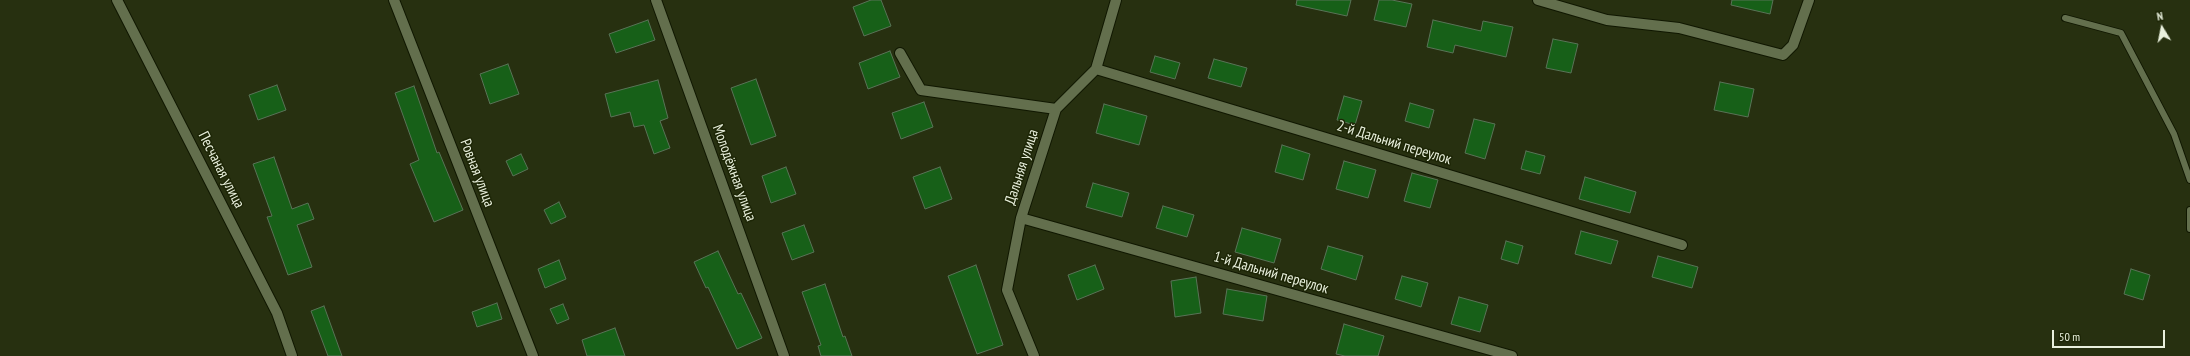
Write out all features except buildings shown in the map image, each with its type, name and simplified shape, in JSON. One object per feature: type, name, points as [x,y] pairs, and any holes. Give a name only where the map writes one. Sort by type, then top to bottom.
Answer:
[{"type":"street","name":"Песчаная улица","points":[[117,0],[277,313],[292,356]]},
{"type":"street","name":"Ровная улица","points":[[394,0],[533,356]]},
{"type":"street","name":"Молодёжная улица","points":[[656,0],[784,356]]},
{"type":"street","name":"Дальняя улица","points":[[1034,356],[1007,290],[1021,218],[1056,109],[1096,70],[1116,0]]},
{"type":"street","points":[[1538,0],[1607,20],[1679,28],[1783,55],[1793,45],[1809,0]]},
{"type":"street","points":[[900,53],[921,90],[1056,109]]},
{"type":"street","name":"2-й Дальний переулок","points":[[1096,70],[1682,245]]},
{"type":"street","name":"1-й Дальний переулок","points":[[1021,218],[1512,356]]},
{"type":"lane","points":[[2065,18],[2121,33],[2174,134],[2190,180]]},
{"type":"lane","points":[[2190,210],[2190,228]]}]
